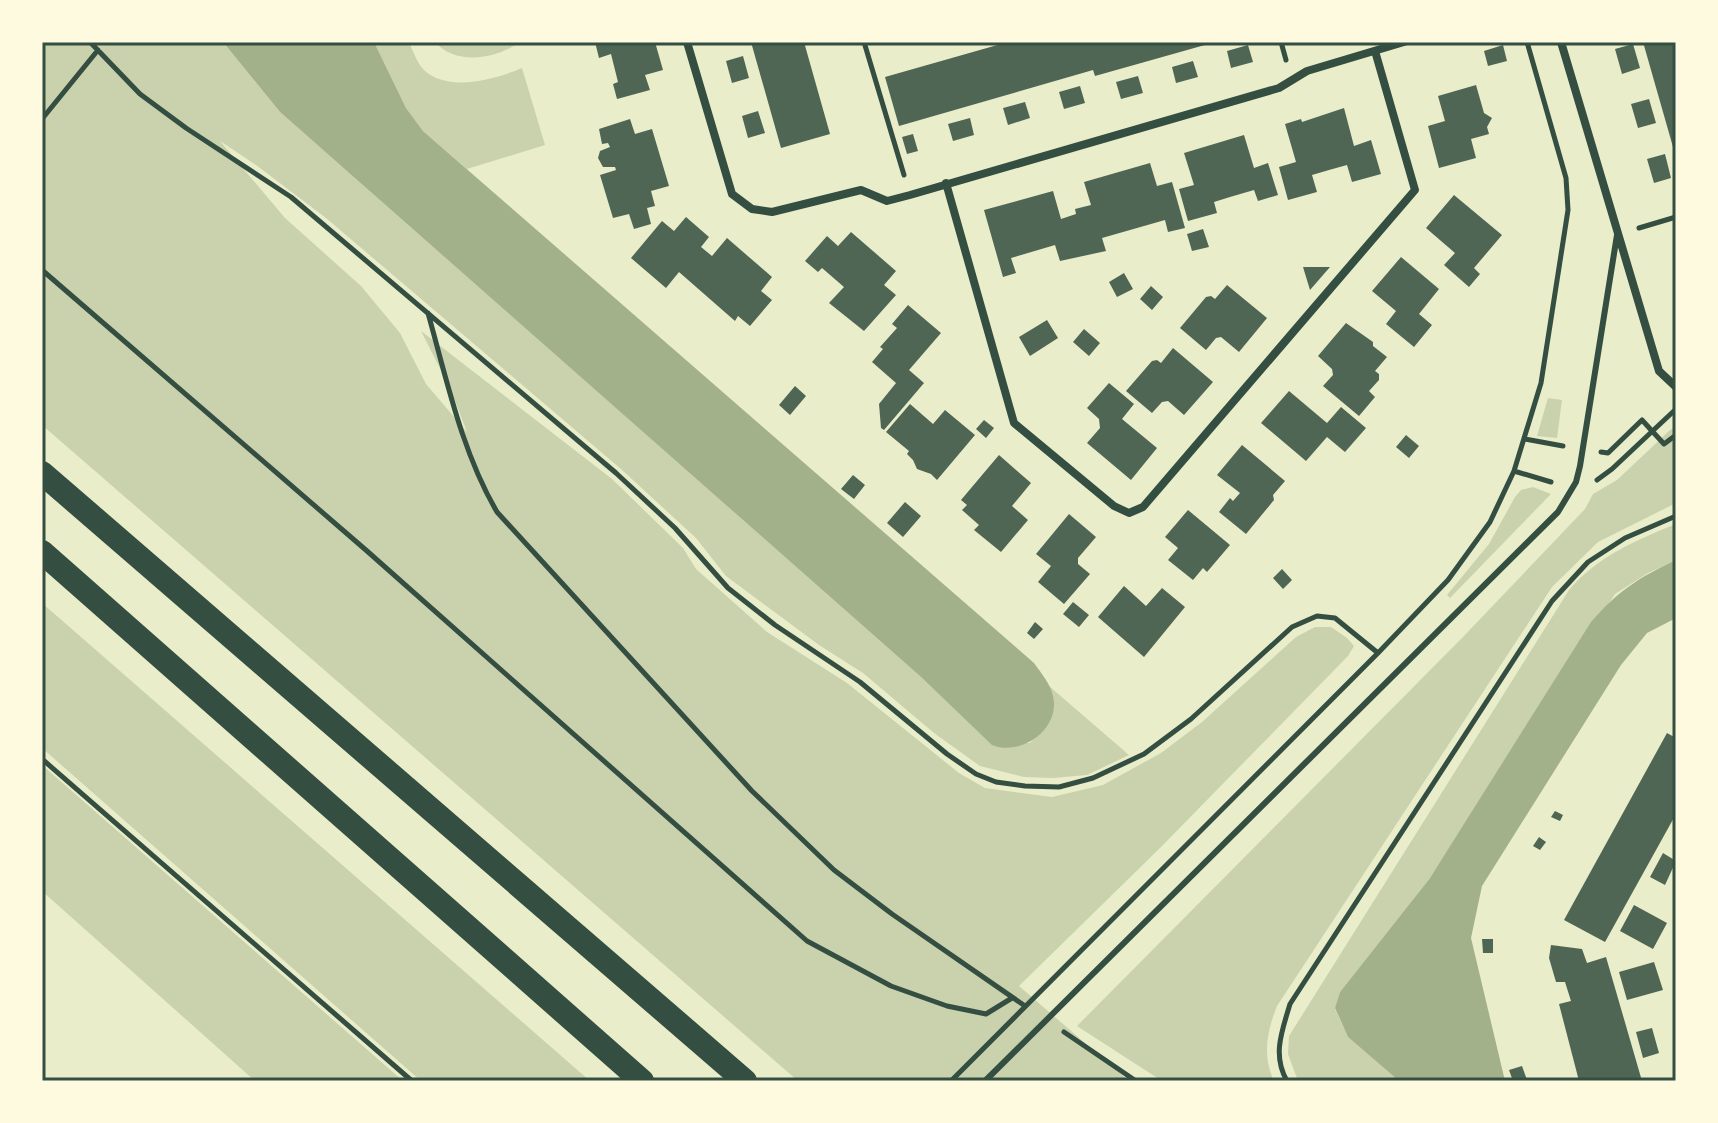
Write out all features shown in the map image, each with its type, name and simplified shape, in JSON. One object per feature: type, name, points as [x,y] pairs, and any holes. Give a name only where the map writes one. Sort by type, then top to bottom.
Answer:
[{"type":"highway","points":[[42,473],[745,1081]]},
{"type":"highway","points":[[42,552],[642,1081]]},
{"type":"street","points":[[687,42],[732,194],[752,209],[772,212],[861,190],[887,201],[910,195],[1279,88],[1307,71],[1404,42]]},
{"type":"street","points":[[1561,42],[1659,371],[1676,387]]},
{"type":"street","points":[[946,183],[1014,423],[1114,506],[1129,513],[1143,507],[1415,190],[1375,51]]},
{"type":"lane","points":[[985,1081],[1558,512],[1572,489],[1580,466],[1617,235]]},
{"type":"path","points":[[90,42],[140,94],[291,197],[616,473],[675,528],[728,588],[775,625],[860,682],[976,774],[996,782],[1025,786],[1059,787],[1093,778],[1144,754],[1191,719],[1292,627],[1317,616],[1335,618],[1378,653]]},
{"type":"path","points":[[864,42],[910,195]]},
{"type":"path","points":[[951,1081],[1378,653],[1448,580],[1490,522],[1514,471],[1541,383],[1568,210],[1566,178],[1527,42]]},
{"type":"path","points":[[42,119],[98,50]]},
{"type":"path","points":[[1617,235],[1676,217]]},
{"type":"path","points":[[42,270],[367,551],[807,941],[891,986],[947,1006],[986,1014],[1012,998]]},
{"type":"path","points":[[427,312],[466,445],[479,482],[497,512],[752,791],[824,860],[892,914],[1136,1081]]},
{"type":"path","points":[[1676,408],[1652,431],[1664,444],[1676,435]]},
{"type":"path","points":[[1287,1081],[1282,1073],[1278,1046],[1290,1004],[1552,601],[1588,562],[1625,538],[1676,516]]},
{"type":"path","points":[[42,759],[412,1081]]},
{"type":"shaded area","points":[[42,42],[223,42],[280,112],[921,677],[992,744],[1030,743],[1050,718],[1053,703],[1049,686],[1129,755],[1087,775],[1053,778],[1024,777],[980,766],[934,733],[863,673],[819,645],[726,576],[696,538],[621,469],[326,218],[220,141],[285,218],[361,286],[400,333],[426,384],[467,432],[450,388],[421,331],[612,479],[683,548],[696,569],[767,632],[847,683],[959,773],[985,788],[1052,797],[1103,785],[1161,753],[1202,722],[1296,637],[1315,627],[1331,627],[1347,638],[1354,646],[1348,656],[1161,847],[1019,986],[1129,1081],[798,1081],[42,425]]},
{"type":"shaded area","points":[[223,42],[374,42],[406,108],[423,131],[1034,663],[1048,682],[1053,696],[1054,708],[1045,729],[1015,747],[992,745],[921,677],[280,112]]},
{"type":"shaded area","points":[[374,42],[409,42],[424,70],[446,81],[486,80],[522,68],[545,145],[467,169],[423,131],[406,108]]},
{"type":"shaded area","points":[[435,42],[520,42],[500,53],[465,57],[444,50]]},
{"type":"shaded area","points":[[1548,398],[1562,400],[1557,438],[1537,436]]},
{"type":"shaded area","points":[[1676,427],[1676,503],[1598,542],[1552,587],[1277,1006],[1267,1044],[1274,1081],[1162,1081],[1077,1026],[1462,638],[1585,509],[1593,494],[1617,480]]},
{"type":"shaded area","points":[[1533,487],[1551,494],[1450,598],[1447,595],[1489,544],[1515,497],[1521,490]]},
{"type":"shaded area","points":[[1676,524],[1676,560],[1615,594],[1430,878],[1340,992],[1335,1009],[1348,1037],[1399,1081],[1298,1081],[1288,1054],[1289,1036],[1569,590],[1605,559],[1632,543]]},
{"type":"shaded area","points":[[1676,560],[1676,618],[1647,633],[1621,665],[1482,886],[1471,938],[1505,1081],[1399,1081],[1348,1037],[1335,1008],[1340,992],[1430,878],[1591,622],[1629,586]]},
{"type":"shaded area","points":[[42,603],[590,1081],[421,1081],[42,748]]},
{"type":"shaded area","points":[[42,765],[403,1081],[255,1081],[42,891]]},
{"type":"building","points":[[595,42],[655,42],[663,70],[645,75],[650,90],[617,99],[613,84],[618,82],[611,54],[599,58]]},
{"type":"building","points":[[751,42],[804,42],[830,134],[781,148]]},
{"type":"building","points":[[1008,42],[1212,43],[1095,76],[1093,70],[899,126],[885,77]]},
{"type":"building","points":[[1643,42],[1676,42],[1676,154],[1675,154]]},
{"type":"building","points":[[1633,44],[1640,68],[1622,74],[1615,49]]},
{"type":"building","points":[[1248,45],[1253,62],[1231,68],[1227,51]]},
{"type":"building","points":[[1503,45],[1507,61],[1488,66],[1484,51]]},
{"type":"building","points":[[743,56],[749,78],[732,83],[726,61]]},
{"type":"building","points":[[1193,61],[1198,77],[1176,83],[1172,67]]},
{"type":"building","points":[[1138,76],[1143,93],[1121,99],[1116,82]]},
{"type":"building","points":[[1476,85],[1484,113],[1492,118],[1487,127],[1489,134],[1471,139],[1476,158],[1439,168],[1428,126],[1445,121],[1438,96]]},
{"type":"building","points":[[1080,86],[1085,103],[1064,109],[1059,92]]},
{"type":"building","points":[[1649,99],[1656,123],[1638,128],[1631,104]]},
{"type":"building","points":[[1025,102],[1030,118],[1008,125],[1003,108]]},
{"type":"building","points":[[1344,108],[1354,146],[1371,140],[1381,174],[1352,182],[1347,165],[1329,170],[1312,175],[1317,192],[1288,200],[1279,167],[1296,162],[1285,124],[1301,119],[1302,122]]},
{"type":"building","points":[[758,111],[765,133],[748,138],[742,116]]},
{"type":"building","points":[[970,118],[974,135],[953,141],[948,124]]},
{"type":"building","points":[[630,119],[635,134],[652,129],[669,186],[651,191],[655,206],[647,208],[651,224],[634,229],[629,214],[613,218],[600,175],[616,170],[615,167],[603,167],[598,158],[600,151],[610,147],[608,143],[602,144],[599,129]]},
{"type":"building","points":[[913,134],[918,151],[907,154],[902,137]]},
{"type":"building","points":[[1244,135],[1254,168],[1268,163],[1278,195],[1258,201],[1254,190],[1214,202],[1217,213],[1188,221],[1179,189],[1194,185],[1184,153]]},
{"type":"building","points":[[1665,154],[1671,178],[1654,183],[1647,159]]},
{"type":"building","points":[[1150,163],[1157,186],[1172,182],[1185,228],[1168,232],[1165,220],[1102,238],[1106,251],[1060,261],[1055,245],[1011,258],[1016,273],[1003,277],[984,210],[1053,191],[1061,219],[1076,214],[1075,209],[1091,205],[1084,182]]},
{"type":"building","points":[[1454,195],[1502,235],[1474,268],[1480,274],[1469,287],[1444,265],[1455,253],[1426,228]]},
{"type":"building","points":[[686,217],[709,237],[701,247],[712,256],[727,238],[772,277],[761,291],[772,300],[750,326],[738,316],[735,321],[679,272],[666,288],[631,258],[662,221],[674,231]]},
{"type":"building","points":[[1203,229],[1209,247],[1192,251],[1187,234]]},
{"type":"building","points":[[851,232],[896,271],[884,285],[896,295],[864,331],[829,303],[844,287],[822,268],[818,272],[805,261],[827,236],[838,246]]},
{"type":"building","points":[[1401,257],[1439,289],[1419,314],[1432,325],[1414,347],[1386,324],[1396,311],[1372,291]]},
{"type":"building","points":[[1303,267],[1330,267],[1310,290]]},
{"type":"building","points":[[1124,273],[1133,289],[1117,297],[1109,282]]},
{"type":"building","points":[[1227,285],[1267,318],[1239,352],[1221,337],[1216,338],[1206,350],[1180,328],[1206,297],[1215,299]]},
{"type":"building","points":[[1151,286],[1163,297],[1152,310],[1140,299]]},
{"type":"building","points":[[908,305],[941,333],[909,370],[924,383],[884,430],[881,428],[879,404],[896,383],[872,362],[883,349],[880,347],[897,328],[892,324]]},
{"type":"building","points":[[1047,320],[1058,338],[1030,356],[1019,337]]},
{"type":"building","points":[[1346,323],[1373,342],[1373,346],[1387,357],[1375,371],[1379,374],[1379,380],[1369,391],[1375,397],[1359,416],[1323,386],[1333,375],[1332,369],[1318,356]]},
{"type":"building","points":[[1084,329],[1100,343],[1089,356],[1073,342]]},
{"type":"building","points":[[1173,348],[1213,382],[1184,415],[1168,401],[1162,402],[1152,413],[1126,391],[1152,361],[1161,363]]},
{"type":"building","points":[[1109,383],[1134,404],[1122,419],[1157,448],[1131,480],[1087,443],[1100,428],[1099,419],[1087,408]]},
{"type":"building","points":[[795,386],[806,396],[790,415],[779,405]]},
{"type":"building","points":[[1289,391],[1327,423],[1341,407],[1366,428],[1345,452],[1327,437],[1306,461],[1261,423]]},
{"type":"building","points":[[910,404],[933,424],[945,410],[975,435],[937,480],[917,469],[907,454],[909,451],[886,432]]},
{"type":"building","points":[[984,420],[994,428],[986,438],[976,429]]},
{"type":"building","points":[[1406,435],[1419,446],[1409,458],[1396,447]]},
{"type":"building","points":[[1242,445],[1285,481],[1273,495],[1274,500],[1246,534],[1219,512],[1230,498],[1233,501],[1240,493],[1217,475]]},
{"type":"building","points":[[999,455],[1031,483],[1012,506],[1028,520],[1001,552],[974,530],[979,525],[962,510],[967,505],[961,500]]},
{"type":"building","points":[[853,475],[865,485],[854,499],[841,489]]},
{"type":"building","points":[[905,502],[921,516],[903,537],[887,523]]},
{"type":"building","points":[[1188,510],[1230,545],[1207,572],[1203,568],[1193,580],[1168,560],[1178,548],[1165,537]]},
{"type":"building","points":[[1069,514],[1096,537],[1078,558],[1078,564],[1090,574],[1064,604],[1038,582],[1051,566],[1036,554]]},
{"type":"building","points":[[1282,569],[1292,580],[1283,589],[1273,578]]},
{"type":"building","points":[[1124,586],[1146,606],[1162,588],[1185,607],[1144,657],[1098,617]]},
{"type":"building","points":[[1073,602],[1089,615],[1079,627],[1063,614]]},
{"type":"building","points":[[1035,622],[1043,629],[1034,639],[1027,633]]},
{"type":"building","points":[[1667,733],[1676,738],[1676,814],[1605,942],[1564,920]]},
{"type":"building","points":[[1555,811],[1563,815],[1560,821],[1551,817]]},
{"type":"building","points":[[1539,837],[1546,842],[1540,850],[1533,846]]},
{"type":"building","points":[[1663,853],[1676,861],[1665,885],[1650,877]]},
{"type":"building","points":[[1634,905],[1667,923],[1653,949],[1620,931]]},
{"type":"building","points":[[1482,939],[1493,939],[1493,953],[1483,953]]},
{"type":"building","points":[[1551,945],[1582,949],[1587,963],[1606,957],[1642,1081],[1579,1081],[1559,1004],[1571,1001],[1565,982],[1556,982],[1549,958]]},
{"type":"building","points":[[1654,962],[1663,990],[1627,1000],[1619,972]]},
{"type":"building","points":[[1652,1028],[1659,1053],[1643,1058],[1636,1032]]},
{"type":"building","points":[[1522,1066],[1527,1080],[1513,1081],[1509,1070]]}]
